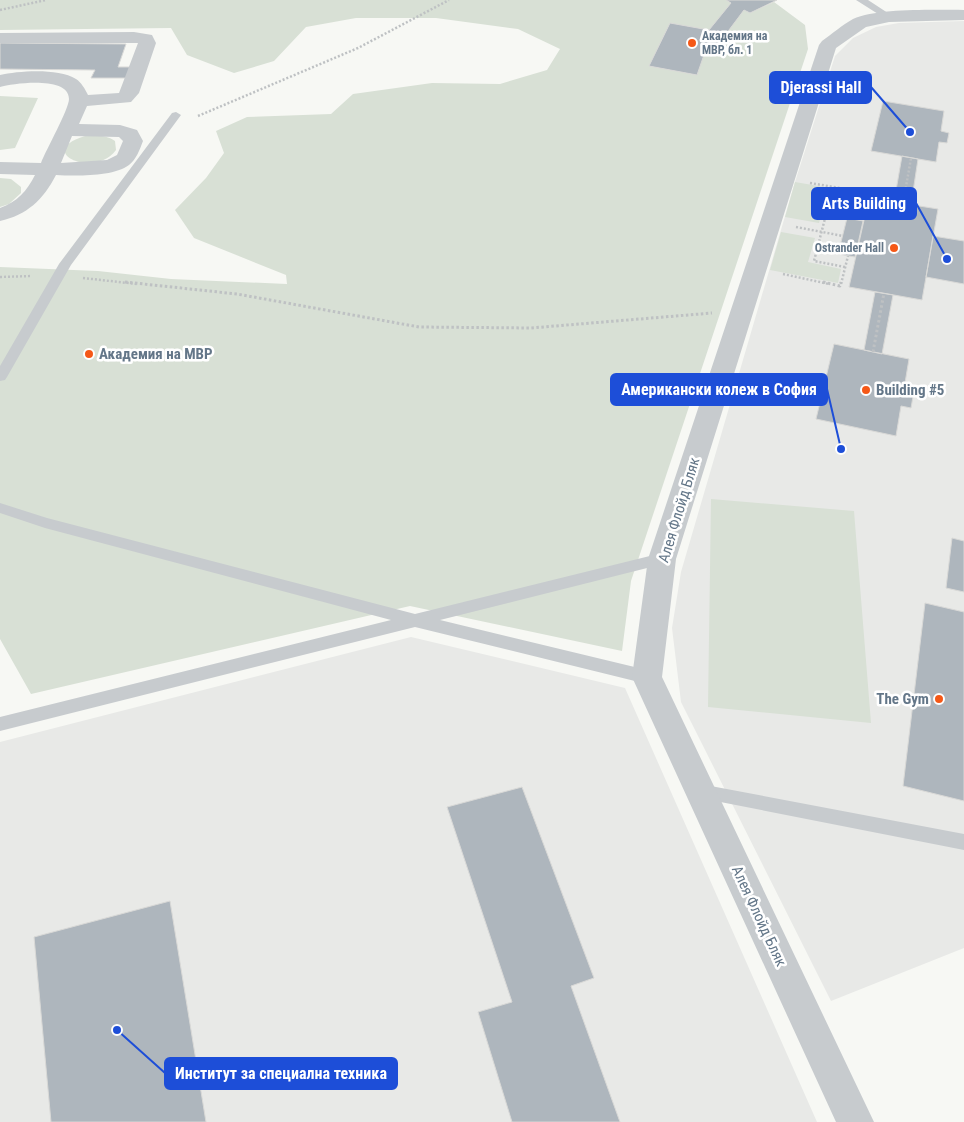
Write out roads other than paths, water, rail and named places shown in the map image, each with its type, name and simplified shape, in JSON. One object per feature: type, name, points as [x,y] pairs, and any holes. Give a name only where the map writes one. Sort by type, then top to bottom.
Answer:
[{"type":"street","name":"Алея Флойд Бляк","points":[[855,1122],[647,677],[662,559],[828,45],[860,23],[889,17],[964,15]]},
{"type":"street","points":[[0,38],[134,37],[146,39],[147,43],[129,94],[124,98],[80,101]]},
{"type":"street","points":[[0,81],[47,78],[69,82],[77,91],[80,101],[65,130],[42,184],[30,200],[13,212],[0,215]]},
{"type":"street","points":[[0,168],[81,169],[111,166],[124,160],[134,141],[130,134],[120,131],[65,130]]},
{"type":"lane","points":[[861,0],[889,17]]},
{"type":"lane","points":[[0,378],[58,275],[176,115]]},
{"type":"lane","points":[[0,508],[45,523],[417,621],[647,677]]},
{"type":"lane","points":[[0,724],[662,559]]},
{"type":"lane","points":[[700,791],[964,842]]},
{"type":"place","name":"Академия на МВР, бл. 1","points":[[692,43]]},
{"type":"place","name":"Djerassi Hall","points":[[910,132]]},
{"type":"place","name":"Ostrander Hall","points":[[894,248]]},
{"type":"place","name":"Arts Building","points":[[947,259]]},
{"type":"place","name":"Академия на МВР","points":[[89,354]]},
{"type":"place","name":"Building #5","points":[[866,390]]},
{"type":"place","name":"Американски колеж в София","points":[[841,449]]},
{"type":"place","name":"The Gym","points":[[939,699]]},
{"type":"place","name":"Институт за специална техника","points":[[117,1030]]}]
